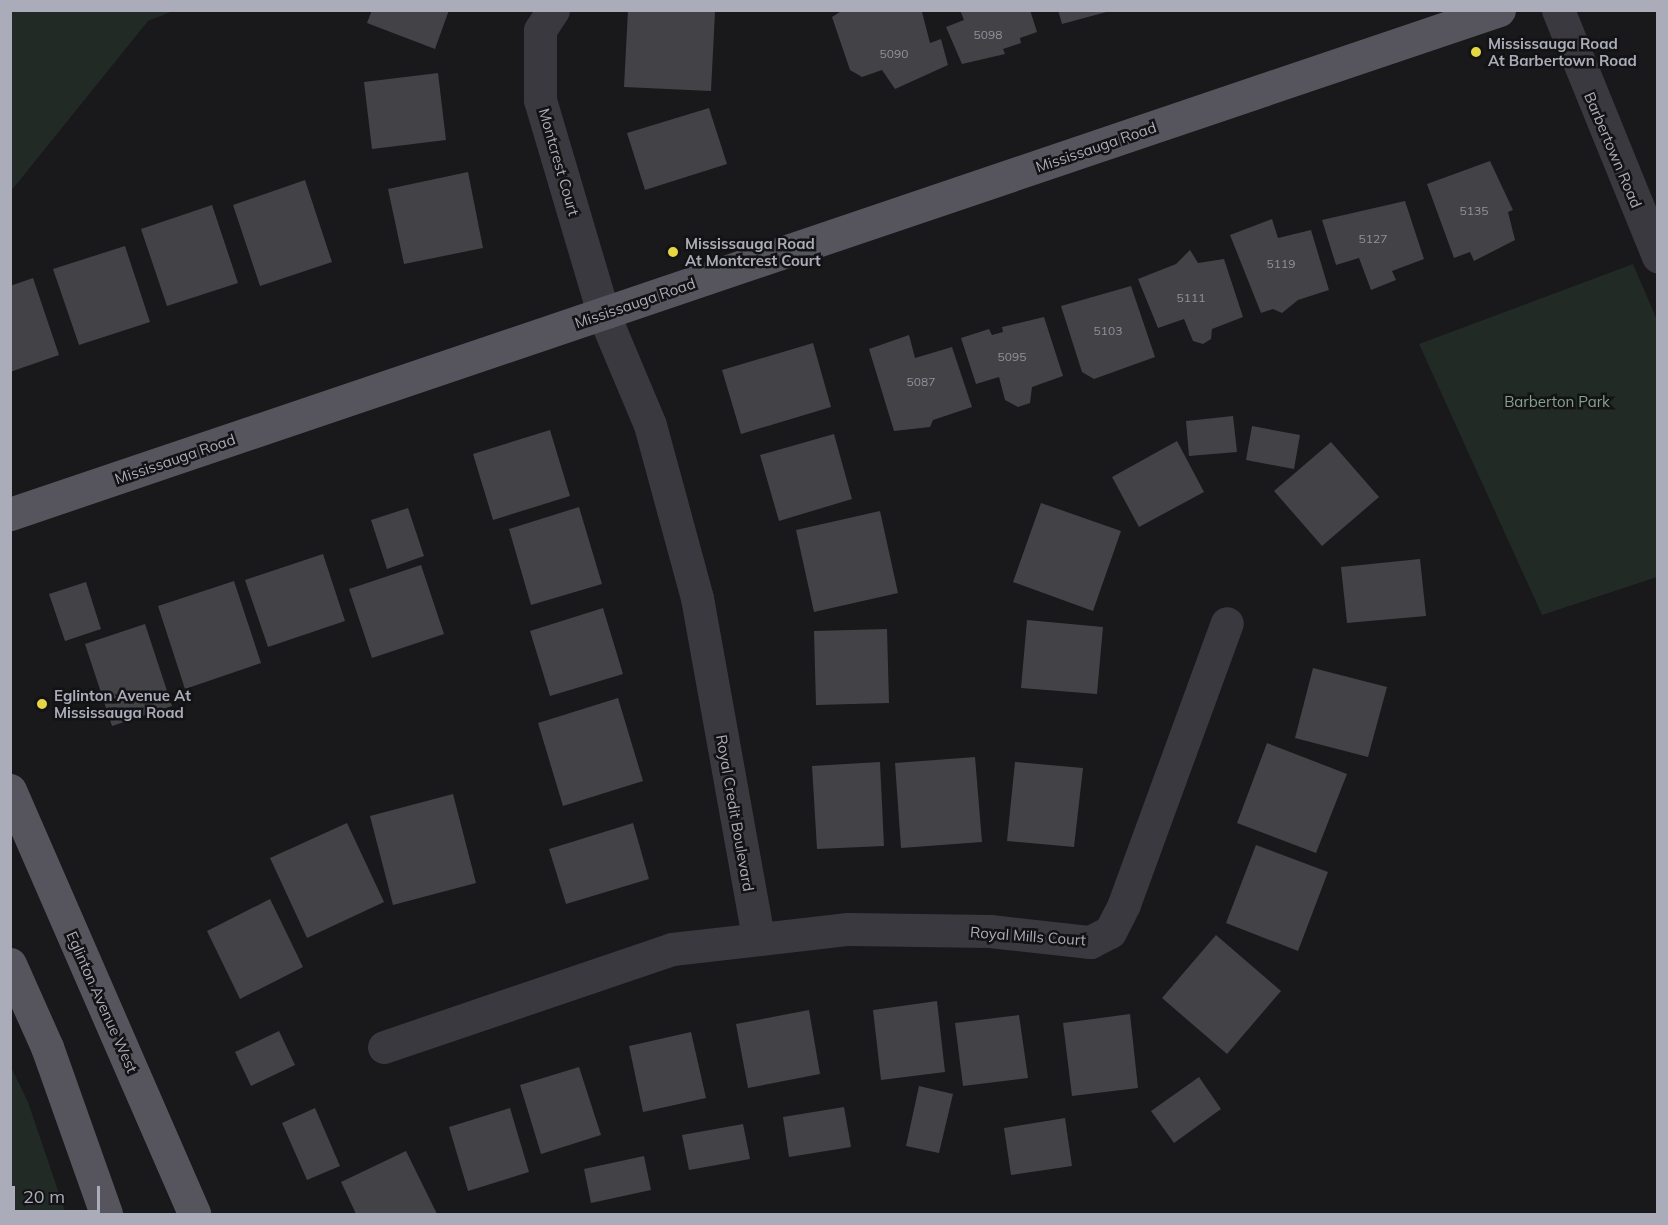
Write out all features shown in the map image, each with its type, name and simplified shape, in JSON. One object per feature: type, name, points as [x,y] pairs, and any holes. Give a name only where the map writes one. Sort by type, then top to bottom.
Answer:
[{"type":"main road","name":"Mississauga Road","points":[[10,514],[1499,10]]},
{"type":"main road","name":"Eglinton Avenue West","points":[[10,790],[194,1215]]},
{"type":"main road","points":[[10,964],[106,1215]]},
{"type":"street","name":"Montcrest Court","points":[[553,10],[540,30],[540,100],[603,314]]},
{"type":"street","name":"Barbertown Road","points":[[1558,10],[1658,256]]},
{"type":"street","name":"Royal Credit Boulevard","points":[[603,314],[650,425],[697,598],[758,938]]},
{"type":"street","name":"Royal Mills Court","points":[[758,938],[848,929],[990,931],[1090,942],[1110,932],[1227,623]]},
{"type":"street","points":[[384,1047],[672,949],[758,938]]},
{"type":"green space","points":[[11,10],[173,11],[148,21],[11,191]]},
{"type":"green space","name":"Barberton Park","points":[[1633,264],[1657,320],[1657,577],[1542,615],[1419,344]]},
{"type":"green space","points":[[10,1065],[28,1102],[66,1214],[11,1214]]},
{"type":"building","points":[[372,10],[449,10],[435,49],[367,23]]},
{"type":"building","points":[[628,10],[715,12],[711,91],[624,87]]},
{"type":"building","points":[[843,10],[922,12],[930,43],[941,39],[948,65],[895,89],[882,70],[862,77],[850,70],[832,17]]},
{"type":"building","points":[[960,10],[1030,10],[1037,32],[1020,38],[1021,43],[1003,49],[1005,54],[962,64],[946,27],[964,20]]},
{"type":"building","points":[[1058,10],[1110,10],[1110,11],[1062,24]]},
{"type":"building","points":[[438,73],[446,140],[372,149],[364,82]]},
{"type":"building","points":[[709,108],[727,164],[645,190],[627,133]]},
{"type":"building","points":[[1490,161],[1513,210],[1508,212],[1515,240],[1474,261],[1470,252],[1454,258],[1427,184]]},
{"type":"building","points":[[468,172],[483,248],[404,264],[388,189]]},
{"type":"building","points":[[305,180],[332,262],[260,286],[233,205]]},
{"type":"building","points":[[1405,201],[1424,259],[1392,271],[1396,280],[1371,290],[1359,258],[1336,265],[1322,220]]},
{"type":"building","points":[[212,205],[238,283],[167,306],[141,229]]},
{"type":"building","points":[[1272,219],[1278,238],[1311,230],[1329,290],[1298,300],[1282,313],[1273,309],[1261,313],[1230,235]]},
{"type":"building","points":[[125,246],[150,322],[79,345],[53,269]]},
{"type":"building","points":[[1190,250],[1198,263],[1224,259],[1243,317],[1212,329],[1211,339],[1203,344],[1193,341],[1184,319],[1158,328],[1138,279],[1176,264]]},
{"type":"building","points":[[33,278],[59,355],[10,372],[10,286]]},
{"type":"building","points":[[1131,286],[1155,357],[1094,379],[1082,372],[1061,306]]},
{"type":"building","points":[[1044,317],[1063,376],[1032,387],[1030,403],[1018,407],[1005,400],[999,377],[976,384],[961,338],[989,329],[992,335],[1003,332],[1002,327]]},
{"type":"building","points":[[909,335],[915,358],[952,347],[972,407],[933,420],[930,427],[894,431],[869,349]]},
{"type":"building","points":[[813,343],[831,407],[741,434],[722,370]]},
{"type":"building","points":[[1233,416],[1237,452],[1189,456],[1186,421]]},
{"type":"building","points":[[1252,426],[1300,435],[1294,469],[1246,460]]},
{"type":"building","points":[[550,430],[570,496],[493,520],[473,454]]},
{"type":"building","points":[[834,434],[852,499],[779,521],[760,455]]},
{"type":"building","points":[[1177,441],[1204,492],[1139,527],[1112,477]]},
{"type":"building","points":[[1331,442],[1379,497],[1322,546],[1274,491]]},
{"type":"building","points":[[1041,503],[1121,531],[1093,611],[1013,582]]},
{"type":"building","points":[[579,507],[602,584],[531,605],[509,529]]},
{"type":"building","points":[[408,508],[424,556],[387,569],[371,520]]},
{"type":"building","points":[[880,511],[898,593],[814,612],[796,530]]},
{"type":"building","points":[[323,554],[345,621],[268,647],[245,580]]},
{"type":"building","points":[[1420,559],[1426,616],[1347,623],[1341,567]]},
{"type":"building","points":[[421,565],[444,634],[372,658],[349,589]]},
{"type":"building","points":[[234,581],[261,663],[185,689],[158,606]]},
{"type":"building","points":[[86,582],[101,629],[65,641],[49,594]]},
{"type":"building","points":[[603,608],[623,674],[550,696],[530,631]]},
{"type":"building","points":[[1027,620],[1103,627],[1097,694],[1021,688]]},
{"type":"building","points":[[145,624],[172,706],[112,726],[85,644]]},
{"type":"building","points":[[887,629],[889,703],[816,705],[814,631]]},
{"type":"building","points":[[1313,668],[1387,687],[1368,757],[1295,738]]},
{"type":"building","points":[[618,698],[643,781],[563,806],[538,723]]},
{"type":"building","points":[[1267,743],[1347,774],[1316,853],[1237,823]]},
{"type":"building","points":[[975,757],[982,842],[901,848],[895,763]]},
{"type":"building","points":[[880,762],[884,846],[817,849],[812,766]]},
{"type":"building","points":[[1015,762],[1083,768],[1074,847],[1007,841]]},
{"type":"building","points":[[453,794],[476,883],[393,905],[370,816]]},
{"type":"building","points":[[347,823],[384,902],[307,938],[270,858]]},
{"type":"building","points":[[633,823],[649,879],[566,904],[549,849]]},
{"type":"building","points":[[1256,845],[1328,872],[1298,951],[1226,923]]},
{"type":"building","points":[[270,899],[303,967],[240,999],[207,931]]},
{"type":"building","points":[[1216,935],[1281,991],[1227,1054],[1162,998]]},
{"type":"building","points":[[937,1001],[945,1072],[881,1080],[873,1010]]},
{"type":"building","points":[[809,1010],[820,1074],[748,1088],[736,1024]]},
{"type":"building","points":[[1130,1014],[1138,1088],[1072,1096],[1063,1023]]},
{"type":"building","points":[[1019,1015],[1028,1078],[963,1086],[955,1023]]},
{"type":"building","points":[[279,1031],[295,1065],[251,1086],[235,1052]]},
{"type":"building","points":[[691,1032],[706,1098],[643,1112],[629,1046]]},
{"type":"building","points":[[579,1067],[601,1135],[541,1154],[520,1085]]},
{"type":"building","points":[[1199,1077],[1221,1109],[1174,1143],[1151,1111]]},
{"type":"building","points":[[919,1086],[953,1094],[939,1153],[906,1146]]},
{"type":"building","points":[[844,1107],[851,1147],[789,1157],[783,1117]]},
{"type":"building","points":[[315,1108],[340,1166],[307,1180],[282,1123]]},
{"type":"building","points":[[510,1108],[529,1172],[468,1191],[449,1127]]},
{"type":"building","points":[[1065,1118],[1072,1166],[1011,1175],[1004,1128]]},
{"type":"building","points":[[743,1124],[750,1159],[689,1170],[682,1135]]},
{"type":"building","points":[[406,1151],[437,1214],[356,1214],[341,1182]]},
{"type":"building","points":[[644,1156],[651,1190],[591,1203],[584,1169]]},
{"type":"place","name":"Mississauga Road At Barbertown Road","points":[[1476,52]]},
{"type":"place","name":"Mississauga Road At Montcrest Court","points":[[673,252]]},
{"type":"place","name":"Eglinton Avenue At Mississauga Road","points":[[42,704]]}]
